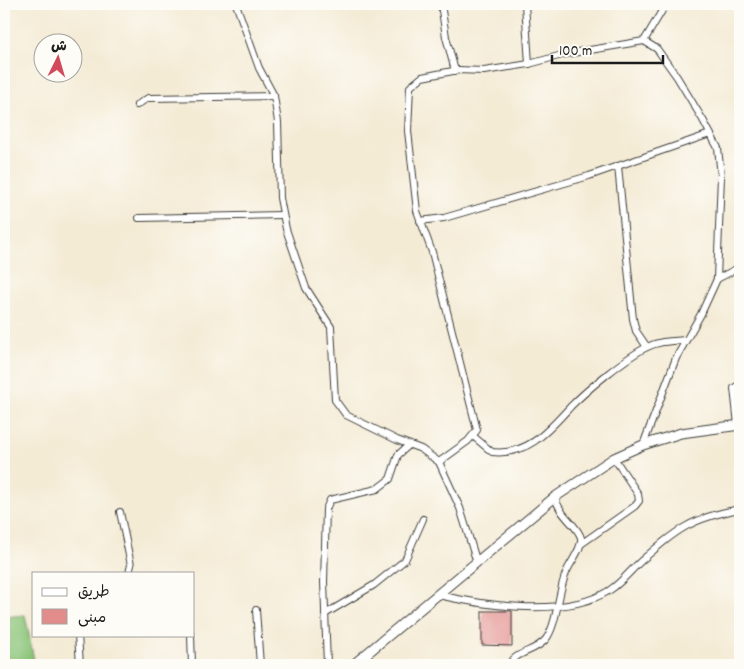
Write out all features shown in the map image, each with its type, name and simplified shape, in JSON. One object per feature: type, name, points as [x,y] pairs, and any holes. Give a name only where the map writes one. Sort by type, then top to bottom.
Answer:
[{"type":"main road","points":[[353,665],[477,564],[555,497],[614,458],[643,444],[681,433],[739,425]]},
{"type":"street","points":[[236,4],[258,68],[274,96],[278,122],[282,215],[301,278],[331,327],[333,377],[337,405],[346,415],[409,445],[422,449],[440,462],[460,508],[477,564]]},
{"type":"street","points":[[441,4],[446,37],[455,71]]},
{"type":"street","points":[[525,4],[529,64]]},
{"type":"street","points":[[644,40],[666,4]]},
{"type":"street","points":[[440,462],[473,436],[477,430],[430,242],[417,211],[409,140],[409,91],[412,83],[419,78],[455,71],[484,70],[529,64],[566,54],[644,40],[657,49],[677,76],[718,148],[720,176],[717,279],[701,314],[685,340],[643,444]]},
{"type":"street","points":[[137,105],[148,98],[274,96]]},
{"type":"street","points":[[420,221],[453,216],[618,166],[710,134]]},
{"type":"street","points":[[618,166],[626,226],[633,318],[636,331],[647,347]]},
{"type":"street","points":[[139,218],[282,215]]},
{"type":"street","points":[[717,279],[740,267]]},
{"type":"street","points":[[473,436],[484,448],[492,452],[502,454],[517,451],[535,442],[549,431],[587,392],[647,347],[664,342],[685,340]]},
{"type":"street","points":[[739,425],[734,388],[740,384]]},
{"type":"street","points":[[327,665],[325,614],[326,509],[330,500],[377,489],[390,479],[398,455],[409,445]]},
{"type":"street","points":[[509,665],[517,656],[534,650],[548,636],[566,572],[581,544],[635,506],[639,501],[638,494],[614,458]]},
{"type":"street","points":[[555,497],[562,514],[578,532],[581,544]]},
{"type":"street","points":[[438,595],[480,602],[556,608],[591,598],[610,590],[670,534],[684,526],[711,514],[740,509]]},
{"type":"street","points":[[120,512],[131,565],[129,572]]},
{"type":"street","points":[[325,614],[374,585],[405,560],[423,519]]},
{"type":"street","points":[[256,610],[260,665]]},
{"type":"street","points":[[78,636],[80,665]]},
{"type":"street","points":[[191,636],[192,665]]},
{"type":"street","points":[[366,655],[371,665]]},
{"type":"green space","points":[[25,615],[35,665],[4,665],[4,617]]},
{"type":"building","points":[[482,611],[512,611],[512,646],[482,645]]}]
